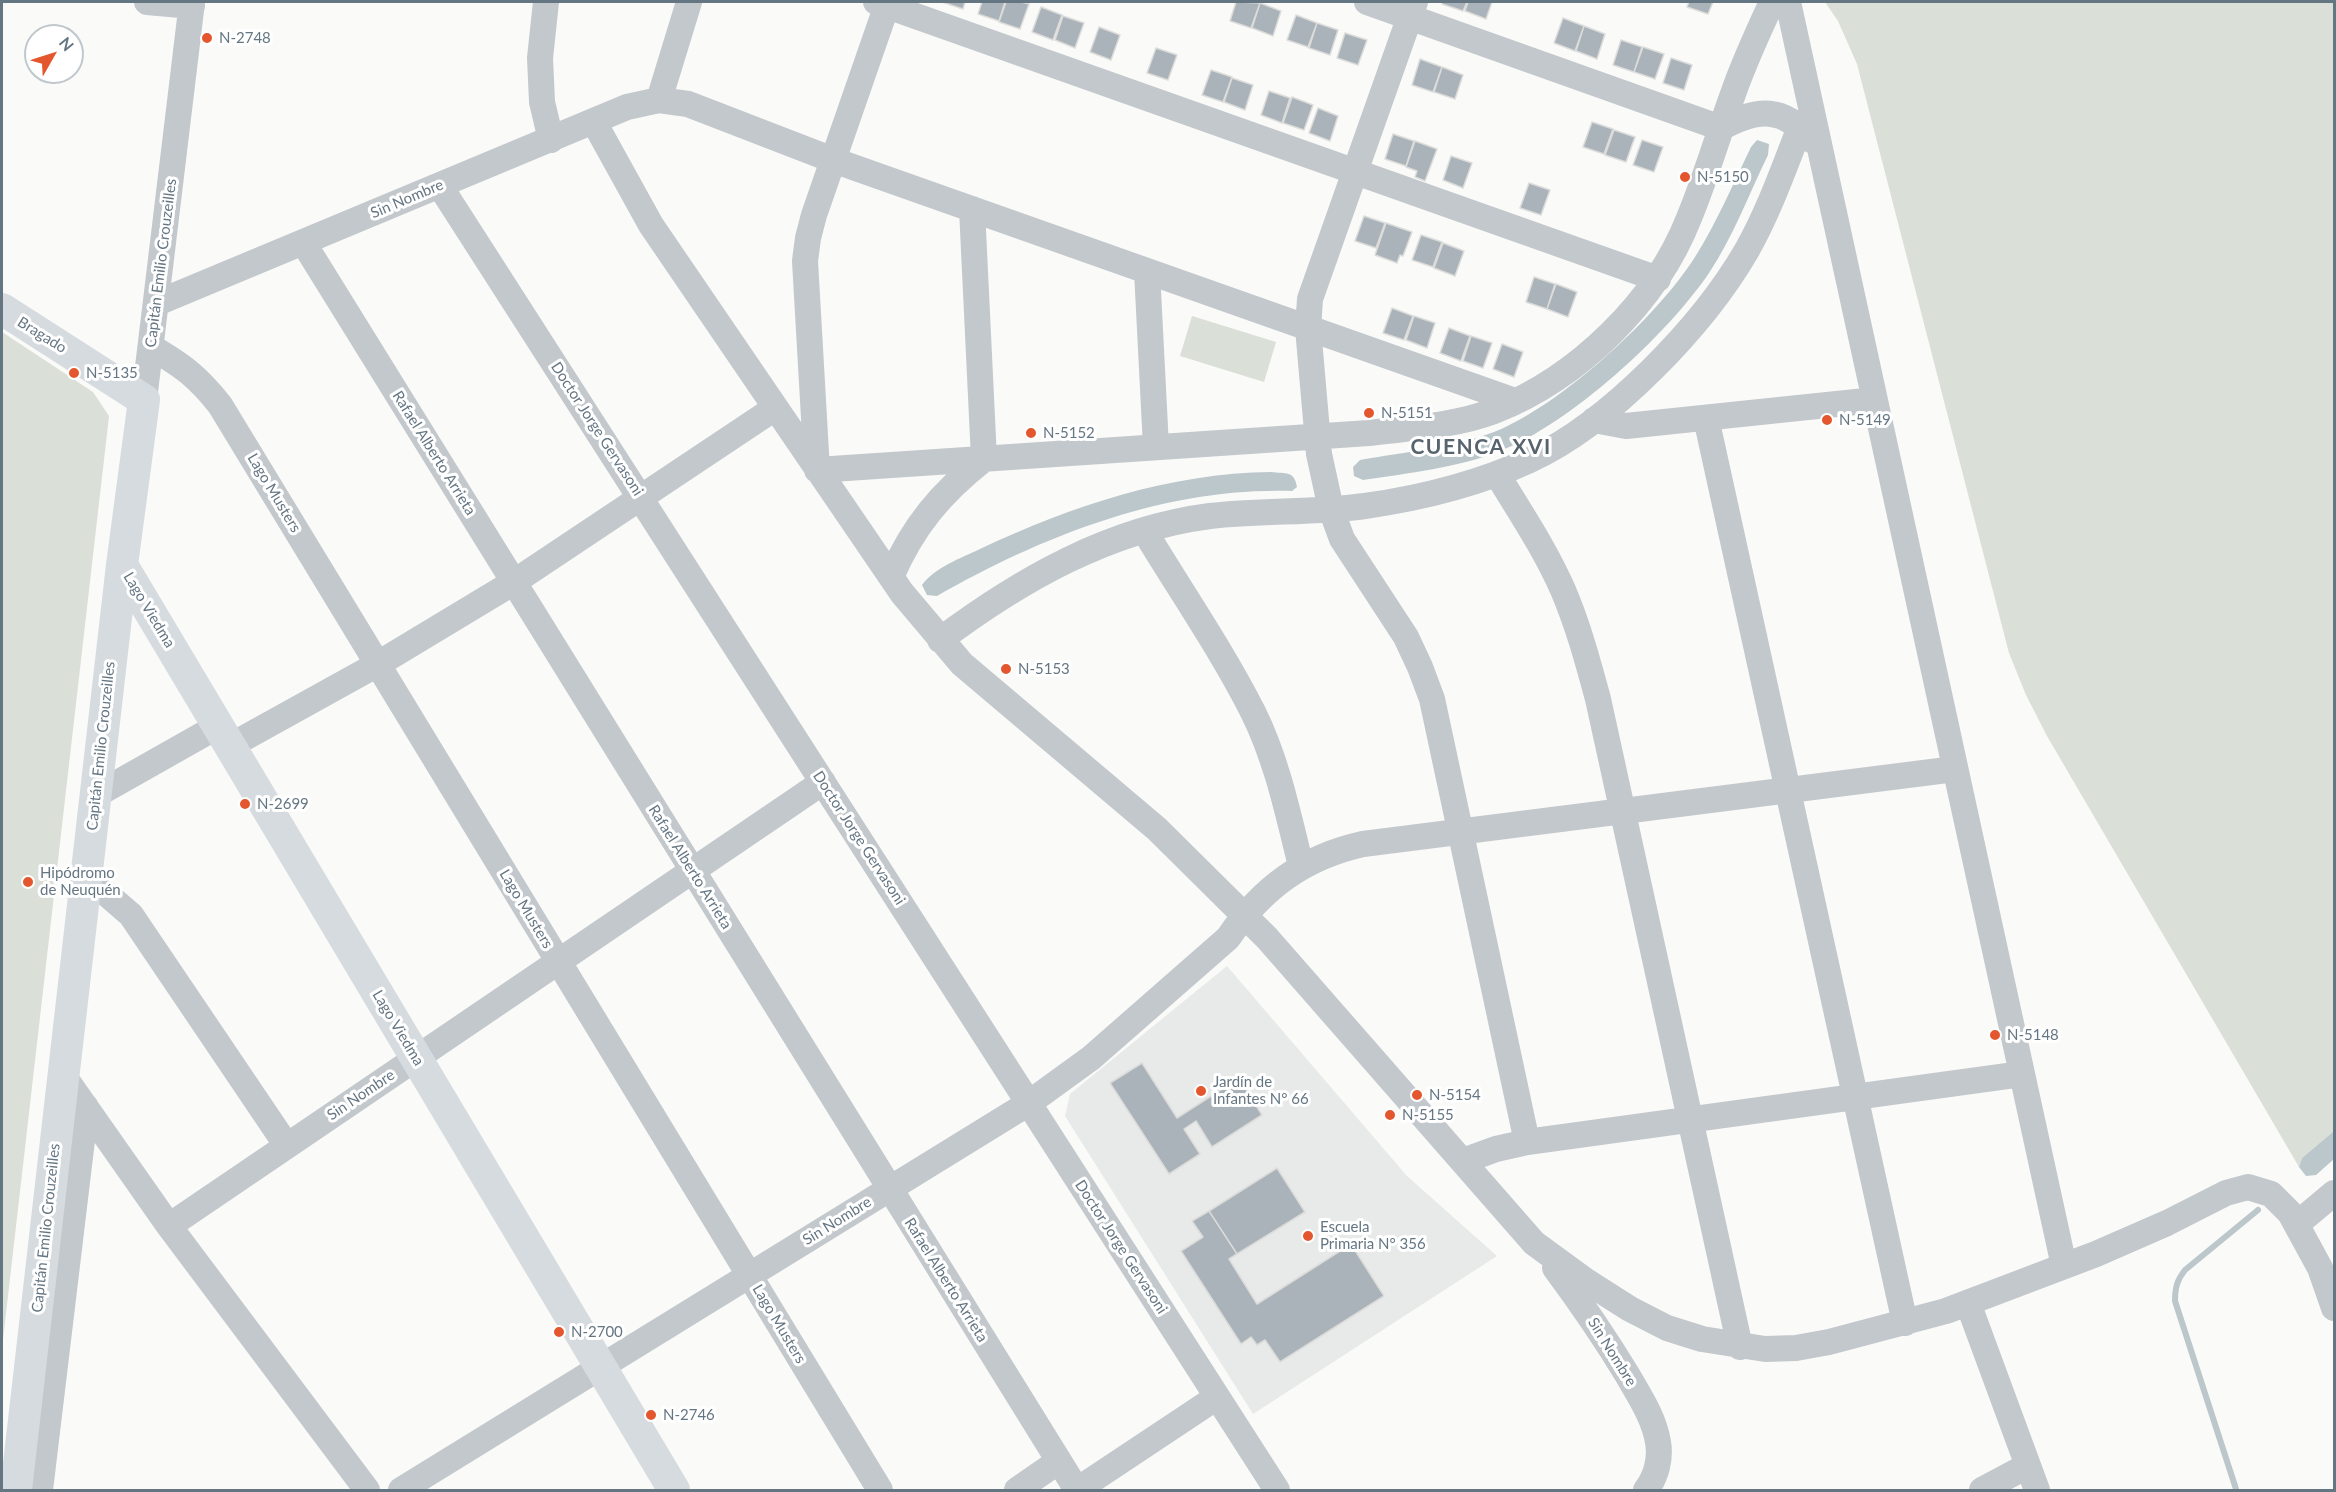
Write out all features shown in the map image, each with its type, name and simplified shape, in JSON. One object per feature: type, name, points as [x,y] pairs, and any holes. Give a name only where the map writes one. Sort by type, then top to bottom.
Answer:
[{"type":"main road","name":"Bragado","points":[[2,309],[144,400]]},
{"type":"main road","name":"Capitán Emilio Crouzeilles","points":[[16,1491],[122,564],[144,400]]},
{"type":"main road","name":"Lago Viedma","points":[[122,564],[674,1491]]},
{"type":"street","points":[[147,2],[192,4]]},
{"type":"street","points":[[546,2],[541,69],[542,102],[551,140]]},
{"type":"street","points":[[689,2],[659,100],[688,104],[833,160],[1515,401]]},
{"type":"street","points":[[1367,2],[1412,9],[1721,128],[1747,115],[1761,113],[1789,118],[1800,127],[1821,154]]},
{"type":"street","points":[[818,470],[1380,432],[1454,422],[1492,411],[1515,401],[1552,380],[1614,330],[1641,302],[1658,279],[1689,219],[1743,68],[1772,2]]},
{"type":"street","points":[[1788,2],[2064,1266]]},
{"type":"street","points":[[818,470],[805,261],[808,238],[883,3],[1658,279]]},
{"type":"street","name":"Capitán Emilio Crouzeilles","points":[[144,400],[192,4]]},
{"type":"street","points":[[1412,9],[1312,291],[1308,328],[1317,436],[1331,509],[1342,538],[1389,609],[1420,667],[1440,730],[1527,1142]]},
{"type":"street","name":"Sin Nombre","points":[[157,303],[627,107],[659,100]]},
{"type":"street","points":[[594,122],[651,225],[891,577],[940,640],[986,686],[1157,830],[1244,915],[1292,965],[1534,1243],[1621,1303],[1667,1328],[1702,1340],[1765,1349],[1796,1348],[1829,1342],[1905,1323],[2064,1266],[2167,1223],[2237,1188],[2259,1189],[2271,1194],[2290,1213],[2320,1268],[2334,1308]]},
{"type":"street","points":[[940,640],[986,605],[1025,582],[1079,555],[1144,530],[1211,516],[1364,506],[1429,494],[1497,474],[1531,460],[1564,442],[1624,394],[1680,340],[1729,278],[1753,237],[1800,127]]},
{"type":"street","name":"Doctor Jorge Gervasoni","points":[[440,186],[1277,1491]]},
{"type":"street","points":[[972,209],[984,459]]},
{"type":"street","name":"Rafael Alberto Arrieta","points":[[303,242],[1077,1490]]},
{"type":"street","points":[[1147,271],[1156,447]]},
{"type":"street","name":"Lago Musters","points":[[151,347],[181,364],[200,380],[220,405],[880,1491]]},
{"type":"street","points":[[1594,420],[1626,426],[1875,400]]},
{"type":"street","points":[[96,795],[378,664],[514,582],[775,408]]},
{"type":"street","points":[[1706,418],[1905,1323]]},
{"type":"street","points":[[891,577],[901,554],[927,513],[962,476],[984,459]]},
{"type":"street","points":[[1497,474],[1548,559],[1576,623],[1598,699],[1740,1347]]},
{"type":"street","points":[[1144,530],[1253,713],[1281,787],[1301,866]]},
{"type":"street","name":"Sin Nombre","points":[[401,1491],[1029,1103],[1091,1058],[1228,938],[1244,915],[1301,866],[1320,856],[1353,846],[1955,768]]},
{"type":"street","name":"Sin Nombre","points":[[169,1226],[823,782]]},
{"type":"street","points":[[87,877],[132,915],[287,1146]]},
{"type":"street","points":[[1463,1161],[1496,1149],[1527,1142],[2022,1074]]},
{"type":"street","points":[[63,1075],[169,1226],[367,1491]]},
{"type":"street","points":[[39,1491],[86,1107]]},
{"type":"street","points":[[2297,1224],[2334,1193]]},
{"type":"street","name":"Sin Nombre","points":[[1534,1243],[1590,1316],[1648,1411],[1658,1444],[1654,1485]]},
{"type":"street","points":[[1968,1302],[2037,1491]]},
{"type":"street","points":[[1077,1490],[1217,1397]]},
{"type":"street","points":[[1017,1491],[1059,1461]]},
{"type":"street","points":[[1982,1491],[2027,1466]]},
{"type":"shaded area","points":[[1825,2],[2334,2],[2334,1131],[2302,1158],[2299,1167],[2047,736],[2026,695],[2009,653],[1857,64],[1838,21]]},
{"type":"shaded area","points":[[1757,140],[1769,144],[1768,155],[1718,259],[1691,297],[1668,323],[1615,375],[1556,421],[1500,451],[1467,462],[1415,472],[1363,480],[1354,476],[1353,467],[1360,460],[1445,446],[1494,432],[1548,402],[1577,381],[1632,332],[1678,281],[1703,244],[1751,147]]},
{"type":"shaded area","points":[[1192,316],[1276,342],[1264,382],[1180,356]]},
{"type":"shaded area","name":"Hipódromo de Neuquén","points":[[2,332],[93,392],[109,416],[2,1348]]},
{"type":"shaded area","points":[[1271,472],[1291,475],[1297,487],[1292,491],[1245,492],[1199,497],[1153,506],[1063,535],[1020,553],[937,596],[927,595],[922,585],[933,573],[956,560],[1014,533],[1085,506],[1159,485],[1196,478]]},
{"type":"shaded area","name":"Escuela Primaria N° 356","points":[[1227,966],[1407,1176],[1497,1256],[1253,1414],[1065,1116],[1070,1094]]},
{"type":"shaded area","points":[[2334,1131],[2334,1159],[2316,1175],[2306,1176],[2299,1167],[2302,1158]]},
{"type":"building","points":[[942,2],[965,2],[963,9]]},
{"type":"building","points":[[982,2],[1005,2],[999,21],[978,14]]},
{"type":"building","points":[[1006,2],[1029,4],[1020,29],[999,22]]},
{"type":"building","points":[[1236,2],[1260,3],[1251,28],[1230,21]]},
{"type":"building","points":[[1443,2],[1467,2],[1463,11],[1442,4]]},
{"type":"building","points":[[1468,2],[1492,2],[1486,19],[1465,11]]},
{"type":"building","points":[[1689,2],[1713,2],[1708,14],[1687,7]]},
{"type":"building","points":[[1260,3],[1281,11],[1273,36],[1252,28]]},
{"type":"building","points":[[1041,7],[1062,15],[1053,40],[1032,32]]},
{"type":"building","points":[[1296,15],[1317,23],[1308,47],[1287,40]]},
{"type":"building","points":[[1063,16],[1084,23],[1075,48],[1055,40]]},
{"type":"building","points":[[1563,18],[1584,26],[1575,51],[1554,43]]},
{"type":"building","points":[[1317,23],[1338,30],[1330,55],[1309,48]]},
{"type":"building","points":[[1584,26],[1605,34],[1597,59],[1576,51]]},
{"type":"building","points":[[1099,27],[1120,35],[1111,60],[1090,52]]},
{"type":"building","points":[[1345,33],[1367,40],[1358,65],[1337,58]]},
{"type":"building","points":[[1621,40],[1642,47],[1634,72],[1613,65]]},
{"type":"building","points":[[1643,47],[1664,54],[1655,79],[1634,72]]},
{"type":"building","points":[[1156,48],[1177,55],[1168,80],[1147,73]]},
{"type":"building","points":[[1671,58],[1692,65],[1684,90],[1663,83]]},
{"type":"building","points":[[1420,59],[1442,67],[1433,92],[1412,85]]},
{"type":"building","points":[[1442,67],[1463,75],[1455,99],[1434,92]]},
{"type":"building","points":[[1211,70],[1232,77],[1223,102],[1202,95]]},
{"type":"building","points":[[1232,78],[1253,85],[1245,110],[1224,102]]},
{"type":"building","points":[[1269,91],[1290,98],[1282,123],[1261,115]]},
{"type":"building","points":[[1292,97],[1313,105],[1304,130],[1283,123]]},
{"type":"building","points":[[1318,108],[1338,116],[1330,141],[1309,133]]},
{"type":"building","points":[[1592,122],[1613,129],[1604,154],[1583,147]]},
{"type":"building","points":[[1614,130],[1635,137],[1626,162],[1605,155]]},
{"type":"building","points":[[1393,134],[1414,141],[1406,166],[1385,159]]},
{"type":"building","points":[[1642,140],[1663,147],[1654,172],[1633,165]]},
{"type":"building","points":[[1415,141],[1437,149],[1425,181],[1415,177],[1417,171],[1406,167]]},
{"type":"building","points":[[1451,156],[1472,163],[1463,188],[1443,180]]},
{"type":"building","points":[[1529,183],[1550,190],[1541,215],[1520,208]]},
{"type":"building","points":[[1364,216],[1385,223],[1376,248],[1355,241]]},
{"type":"building","points":[[1386,223],[1412,232],[1403,256],[1400,255],[1397,263],[1375,255]]},
{"type":"building","points":[[1421,235],[1442,242],[1433,267],[1412,260]]},
{"type":"building","points":[[1443,243],[1464,251],[1455,276],[1434,268]]},
{"type":"building","points":[[1534,277],[1555,284],[1547,309],[1526,302]]},
{"type":"building","points":[[1556,284],[1577,292],[1568,317],[1547,309]]},
{"type":"building","points":[[1392,308],[1413,316],[1404,340],[1383,333]]},
{"type":"building","points":[[1414,316],[1435,323],[1427,348],[1406,340]]},
{"type":"building","points":[[1449,328],[1470,336],[1461,361],[1440,353]]},
{"type":"building","points":[[1471,336],[1492,343],[1483,368],[1463,361]]},
{"type":"building","points":[[1502,344],[1523,352],[1514,377],[1493,369]]},
{"type":"building","points":[[1142,1063],[1177,1118],[1239,1078],[1262,1115],[1212,1147],[1196,1121],[1184,1129],[1200,1154],[1169,1174],[1110,1083]]},
{"type":"building","points":[[1277,1168],[1305,1212],[1237,1254],[1209,1211]]},
{"type":"building","points":[[1209,1211],[1237,1254],[1229,1259],[1257,1304],[1351,1244],[1384,1296],[1280,1362],[1265,1340],[1257,1345],[1251,1337],[1241,1344],[1181,1251],[1203,1237],[1192,1221]]},
{"type":"waterway","points":[[2236,1489],[2175,1301],[2175,1292],[2178,1281],[2185,1270],[2258,1210]]},
{"type":"place","name":"N-2748","points":[[207,38]]},
{"type":"place","name":"N-5150","points":[[1685,177]]},
{"type":"place","name":"N-5135","points":[[74,373]]},
{"type":"place","name":"N-5151","points":[[1369,413]]},
{"type":"place","name":"N-5149","points":[[1827,420]]},
{"type":"place","name":"N-5152","points":[[1031,433]]},
{"type":"place","name":"N-5153","points":[[1006,669]]},
{"type":"place","name":"N-2699","points":[[245,804]]},
{"type":"place","name":"Hipódromo de Neuquén","points":[[28,882]]},
{"type":"place","name":"N-5148","points":[[1995,1035]]},
{"type":"place","name":"Jardín de Infantes N° 66","points":[[1201,1091]]},
{"type":"place","name":"N-5154","points":[[1417,1095]]},
{"type":"place","name":"N-5155","points":[[1390,1115]]},
{"type":"place","name":"Escuela Primaria N° 356","points":[[1308,1236]]},
{"type":"place","name":"N-2700","points":[[559,1332]]},
{"type":"place","name":"N-2746","points":[[651,1415]]},
{"type":"district","name":"CUENCA XVI","points":[[1481,447]]}]
